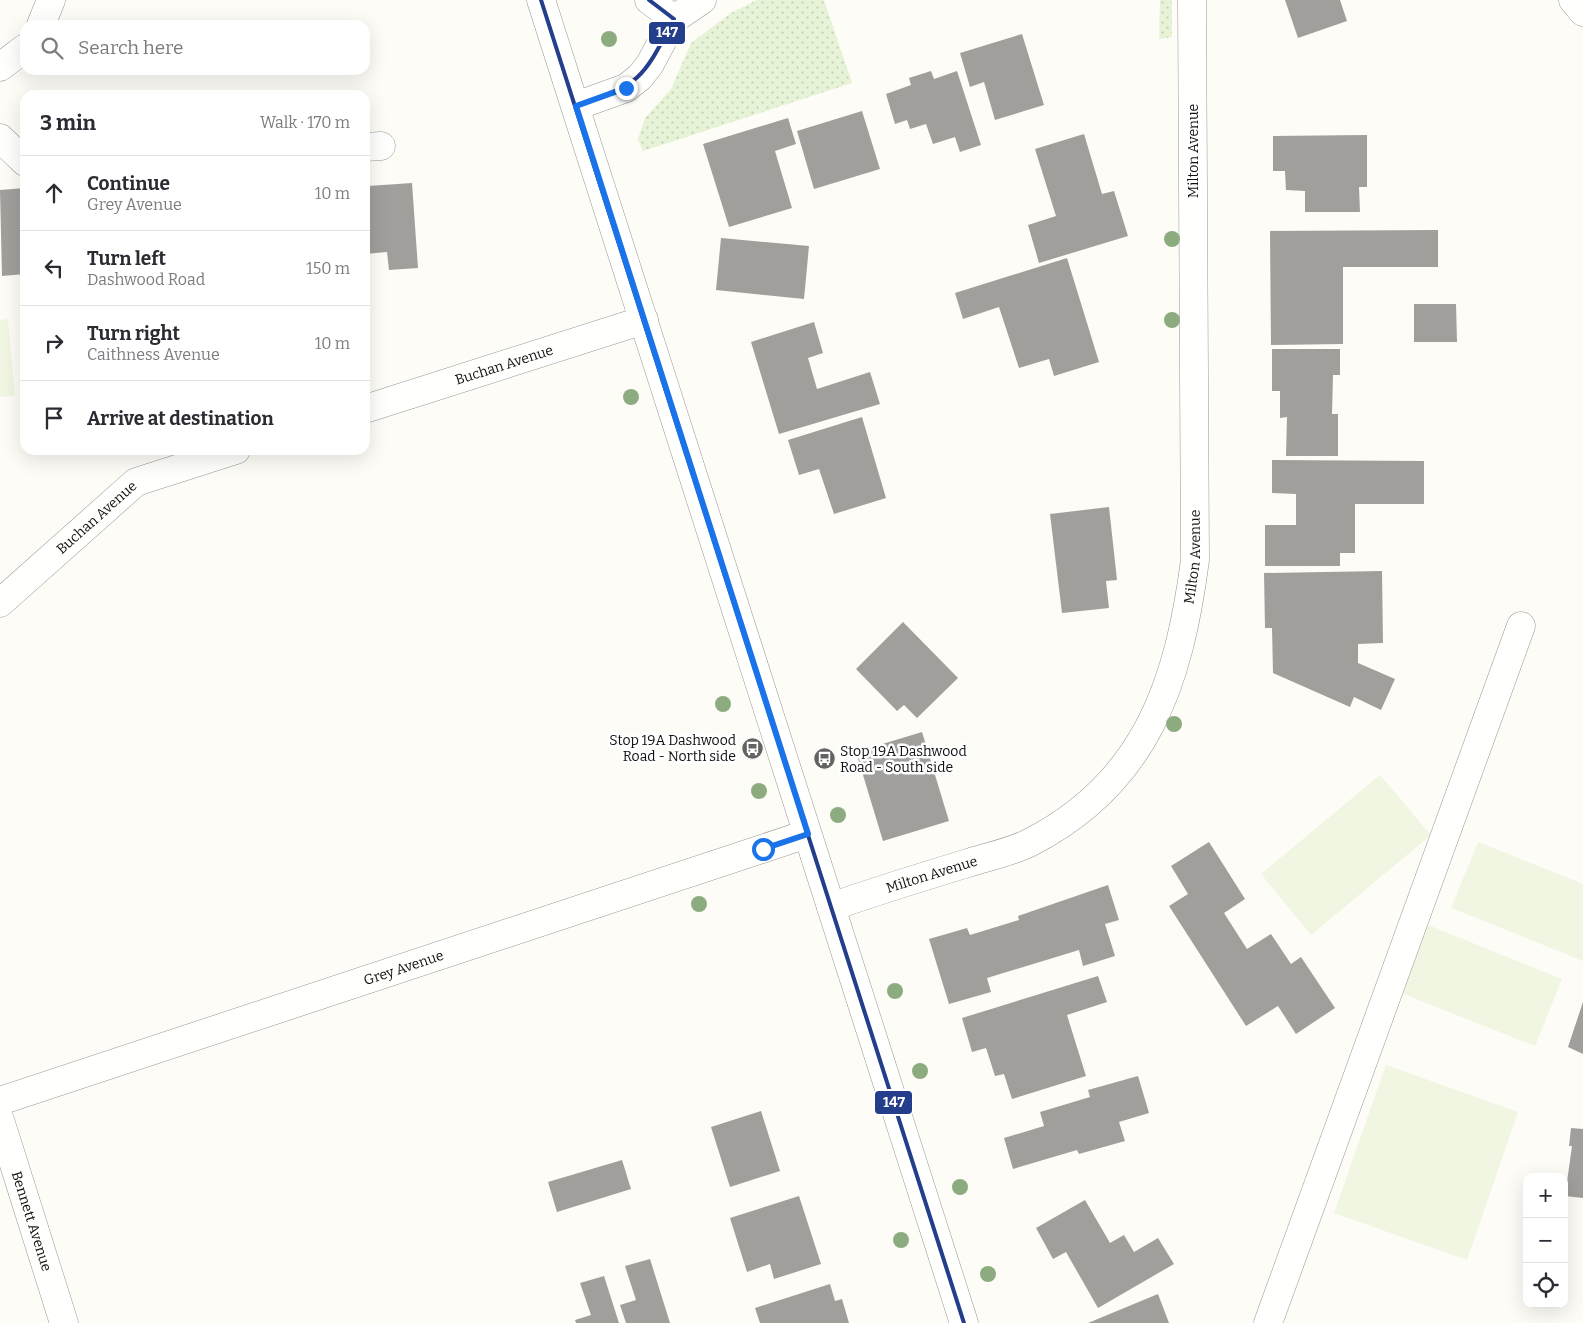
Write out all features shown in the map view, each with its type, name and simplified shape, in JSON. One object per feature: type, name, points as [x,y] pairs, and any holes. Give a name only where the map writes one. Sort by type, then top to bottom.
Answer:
[{"type":"street","points":[[43,20],[51,0]]},
{"type":"street","points":[[542,0],[964,1323]]},
{"type":"street","points":[[649,0],[674,19]]},
{"type":"street","points":[[576,106],[626,88],[640,77],[650,64],[674,19],[702,0]]},
{"type":"street","name":"Milton Avenue","points":[[831,906],[1028,844],[1071,817],[1115,780],[1142,741],[1160,706],[1173,671],[1188,617],[1195,560],[1192,0]]},
{"type":"street","points":[[1573,0],[1583,12]]},
{"type":"street","points":[[0,67],[20,52]]},
{"type":"street","points":[[0,138],[20,157]]},
{"type":"street","name":"Buchan Avenue","points":[[370,407],[644,320]]},
{"type":"street","name":"Buchan Avenue","points":[[0,603],[136,482],[220,455]]},
{"type":"street","points":[[1268,1323],[1521,626]]},
{"type":"street","name":"Grey Avenue","points":[[0,1101],[808,834]]},
{"type":"street","name":"Bennett Avenue","points":[[0,1120],[64,1323]]},
{"type":"green space","points":[[757,0],[824,0],[852,83],[643,151],[638,139],[645,118],[671,89],[691,43],[731,13]]},
{"type":"green space","points":[[1160,0],[1172,0],[1172,37],[1159,39]]},
{"type":"green space","points":[[8,319],[15,396],[0,397],[0,320]]},
{"type":"green space","points":[[1380,775],[1431,835],[1311,935],[1261,874]]},
{"type":"green space","points":[[1478,842],[1583,884],[1583,961],[1451,908]]},
{"type":"green space","points":[[1428,925],[1562,979],[1535,1046],[1401,993]]},
{"type":"green space","points":[[1386,1065],[1518,1112],[1467,1260],[1334,1213]]},
{"type":"building","points":[[1285,0],[1340,0],[1347,21],[1298,38]]},
{"type":"building","points":[[1022,34],[1044,105],[995,120],[984,82],[970,87],[960,53]]},
{"type":"building","points":[[931,71],[934,79],[957,71],[981,145],[960,152],[955,137],[933,144],[926,124],[910,129],[907,120],[895,124],[886,94],[911,85],[909,78]]},
{"type":"building","points":[[862,111],[880,169],[814,189],[797,131]]},
{"type":"building","points":[[788,118],[796,144],[775,151],[792,208],[729,227],[703,144]]},
{"type":"building","points":[[1084,134],[1102,194],[1114,191],[1128,236],[1039,263],[1028,225],[1056,216],[1035,149]]},
{"type":"building","points":[[1367,135],[1367,187],[1359,187],[1360,212],[1305,212],[1305,191],[1286,190],[1285,171],[1273,171],[1273,136]]},
{"type":"building","points":[[412,183],[418,268],[389,270],[387,252],[370,254],[370,186]]},
{"type":"building","points":[[20,188],[20,274],[2,276],[0,190]]},
{"type":"building","points":[[1438,230],[1438,267],[1343,267],[1343,344],[1271,345],[1270,231]]},
{"type":"building","points":[[721,238],[809,246],[804,299],[716,290]]},
{"type":"building","points":[[1067,258],[1099,362],[1054,376],[1049,359],[1019,368],[999,307],[963,319],[955,293]]},
{"type":"building","points":[[1414,304],[1456,304],[1457,342],[1414,342]]},
{"type":"building","points":[[814,322],[823,353],[808,358],[817,389],[870,372],[880,404],[779,434],[751,342]]},
{"type":"building","points":[[1272,349],[1340,349],[1340,375],[1333,375],[1332,414],[1338,414],[1338,456],[1286,456],[1287,417],[1280,418],[1280,391],[1272,391]]},
{"type":"building","points":[[862,417],[886,498],[834,514],[819,469],[799,475],[788,440]]},
{"type":"building","points":[[1272,460],[1424,461],[1424,504],[1355,504],[1355,553],[1340,553],[1340,566],[1265,566],[1265,525],[1296,525],[1296,494],[1272,493]]},
{"type":"building","points":[[1109,507],[1117,580],[1106,581],[1109,608],[1062,613],[1050,514]]},
{"type":"building","points":[[1382,571],[1383,643],[1358,644],[1358,663],[1395,679],[1381,710],[1354,697],[1350,707],[1273,673],[1272,628],[1265,628],[1264,573]]},
{"type":"building","points":[[903,622],[958,678],[917,718],[904,705],[897,711],[856,669]]},
{"type":"building","points":[[922,732],[949,821],[883,841],[856,752]]},
{"type":"building","points":[[1209,842],[1245,899],[1224,913],[1247,949],[1271,934],[1291,964],[1301,957],[1335,1008],[1296,1034],[1278,1006],[1246,1026],[1169,906],[1188,894],[1171,866]]},
{"type":"building","points":[[1108,885],[1119,920],[1105,924],[1115,956],[1083,966],[1079,950],[987,978],[991,992],[949,1004],[929,939],[967,928],[970,935],[1019,920],[1018,916]]},
{"type":"building","points":[[1098,976],[1107,1002],[1067,1015],[1086,1076],[1012,1099],[1004,1074],[995,1076],[986,1048],[972,1052],[962,1018]]},
{"type":"building","points":[[1583,1002],[1583,1054],[1568,1047]]},
{"type":"building","points":[[1138,1076],[1149,1113],[1119,1122],[1125,1141],[1079,1154],[1077,1150],[1013,1169],[1004,1138],[1044,1126],[1040,1112],[1090,1097],[1088,1090]]},
{"type":"building","points":[[761,1111],[780,1171],[730,1187],[711,1127]]},
{"type":"building","points":[[1571,1128],[1583,1129],[1583,1198],[1568,1196],[1568,1175],[1572,1146],[1569,1146]]},
{"type":"building","points":[[622,1160],[631,1189],[557,1212],[548,1182]]},
{"type":"building","points":[[799,1196],[821,1264],[774,1279],[770,1264],[747,1272],[730,1218]]},
{"type":"building","points":[[1085,1200],[1110,1243],[1124,1235],[1134,1252],[1158,1238],[1174,1264],[1098,1308],[1066,1252],[1053,1259],[1036,1228]]},
{"type":"building","points":[[650,1259],[670,1323],[626,1323],[620,1305],[636,1300],[625,1266]]},
{"type":"building","points":[[604,1276],[619,1323],[576,1323],[575,1320],[591,1315],[580,1283]]},
{"type":"building","points":[[830,1284],[835,1301],[842,1299],[849,1323],[760,1323],[755,1308]]},
{"type":"building","points":[[1158,1294],[1169,1323],[1088,1323]]},
{"type":"transit line","name":"147","points":[[541,0],[964,1323]]},
{"type":"transit line","name":"147","points":[[576,106],[628,84],[638,77],[646,67],[674,19],[649,0]]},
{"type":"place","name":"Stop 19A Dashwood Road - North side","points":[[752,748]]},
{"type":"place","name":"Stop 19A Dashwood Road - South side","points":[[824,759]]},
{"type":"route","points":[[626,88],[576,106],[808,834],[763,849]]}]
